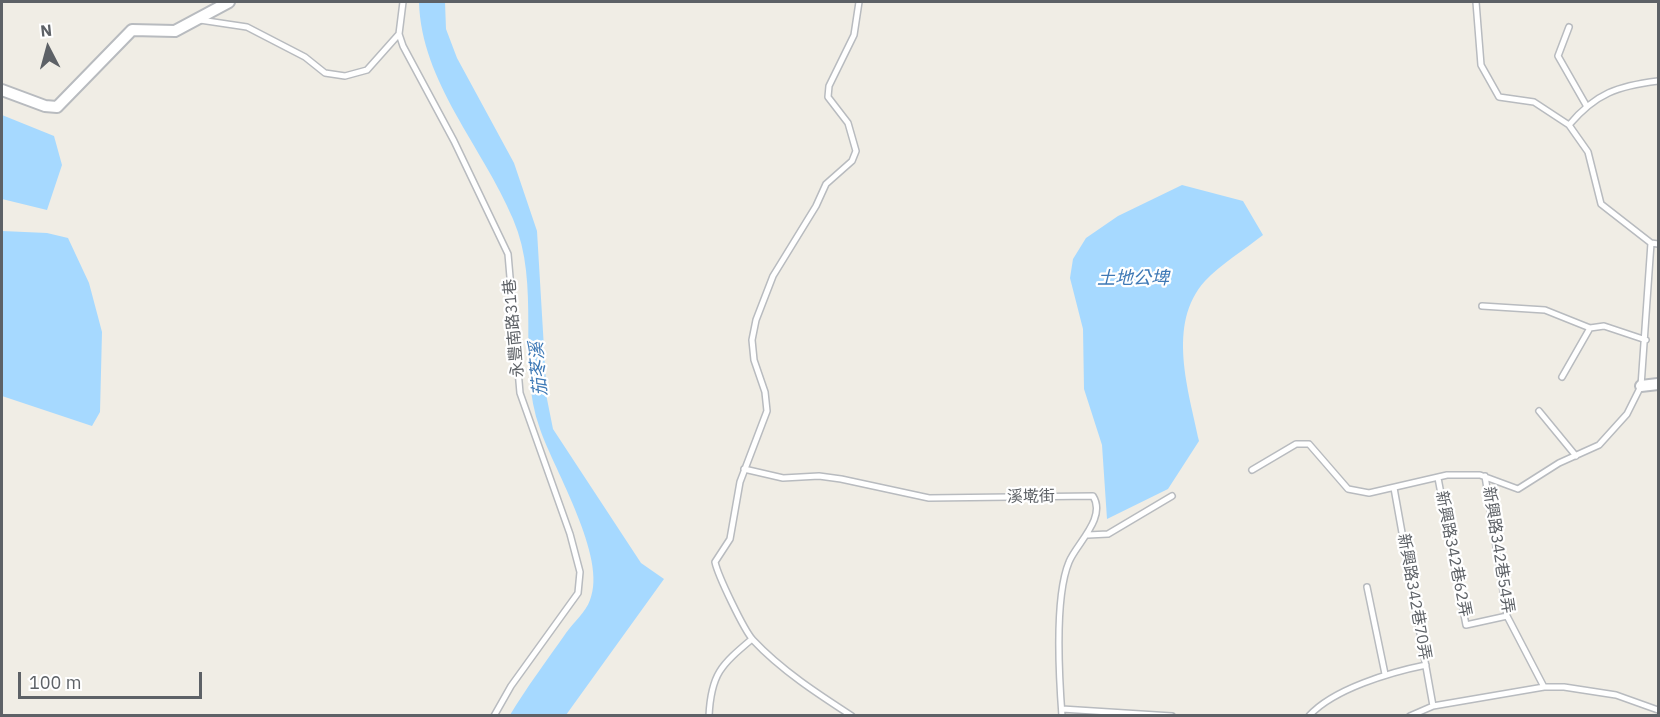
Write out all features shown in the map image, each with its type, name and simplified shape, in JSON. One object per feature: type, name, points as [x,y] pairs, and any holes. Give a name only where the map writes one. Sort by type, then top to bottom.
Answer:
[{"type":"street","points":[[2,90],[45,106],[57,107],[132,30],[175,31],[229,2]]},
{"type":"street","points":[[1641,386],[1659,384]]},
{"type":"lane","points":[[199,20],[247,27],[305,57],[326,73],[345,76],[367,70],[399,34],[403,2]]},
{"type":"lane","points":[[852,716],[810,688],[752,639],[718,575],[715,562],[730,539],[734,525],[736,494],[767,411],[765,392],[754,360],[752,340],[756,320],[773,276],[816,206],[826,184],[852,161],[856,151],[848,123],[828,97],[829,86],[854,35],[859,2]]},
{"type":"lane","points":[[1476,2],[1481,65],[1499,97],[1534,102],[1569,125],[1588,152],[1601,204],[1651,243],[1659,244]]},
{"type":"lane","points":[[1569,27],[1558,56],[1586,105]]},
{"type":"lane","name":"永豐南路31巷","points":[[399,34],[508,254],[520,393],[570,534],[580,572],[578,593],[510,686],[494,716]]},
{"type":"lane","points":[[1569,125],[1586,105],[1625,85],[1659,81]]},
{"type":"lane","name":"新興路342巷54弄","points":[[1252,470],[1296,444],[1309,444],[1348,489],[1369,493],[1447,475],[1485,476],[1518,489],[1559,463],[1599,445],[1627,414],[1641,386],[1651,243]]},
{"type":"lane","points":[[1482,306],[1545,310],[1590,327],[1604,327],[1646,340]]},
{"type":"lane","points":[[1562,377],[1590,327]]},
{"type":"lane","points":[[1539,411],[1576,456]]},
{"type":"lane","name":"溪墘街","points":[[744,469],[783,478],[819,476],[841,479],[929,498],[1093,496],[1095,513],[1088,535],[1070,560],[1061,593],[1062,712]]},
{"type":"lane","name":"新興路342巷54弄","points":[[1485,476],[1507,616],[1544,687]]},
{"type":"lane","name":"新興路342巷62弄","points":[[1438,478],[1466,625],[1507,616]]},
{"type":"lane","name":"新興路342巷70弄","points":[[1394,488],[1433,706]]},
{"type":"lane","points":[[1088,535],[1108,534],[1172,496]]},
{"type":"lane","points":[[1367,587],[1385,674]]},
{"type":"lane","points":[[709,716],[710,690],[715,675],[725,662],[752,639]]},
{"type":"lane","points":[[1309,716],[1318,705],[1385,674],[1426,665]]},
{"type":"lane","points":[[1410,716],[1433,706],[1544,687],[1564,687],[1616,695],[1659,710]]},
{"type":"lane","points":[[1062,712],[1172,716]]},
{"type":"water","name":"茄苳溪","points":[[419,2],[445,2],[446,29],[457,58],[514,163],[537,231],[547,399],[553,429],[641,563],[664,579],[566,715],[510,715],[544,663],[588,604],[594,582],[592,561],[577,514],[540,429],[533,403],[528,297],[522,245],[500,192],[456,114],[430,60],[422,31]]},
{"type":"water","points":[[2,115],[54,136],[62,165],[47,210],[2,199]]},
{"type":"water","name":"土地公埤","points":[[1182,185],[1243,201],[1263,235],[1205,281],[1193,298],[1186,317],[1183,337],[1186,380],[1199,441],[1168,489],[1107,519],[1102,445],[1084,389],[1083,329],[1070,278],[1073,259],[1086,238],[1118,216]]},
{"type":"water","points":[[2,231],[47,233],[68,238],[89,283],[102,332],[100,412],[92,426],[2,396]]}]
